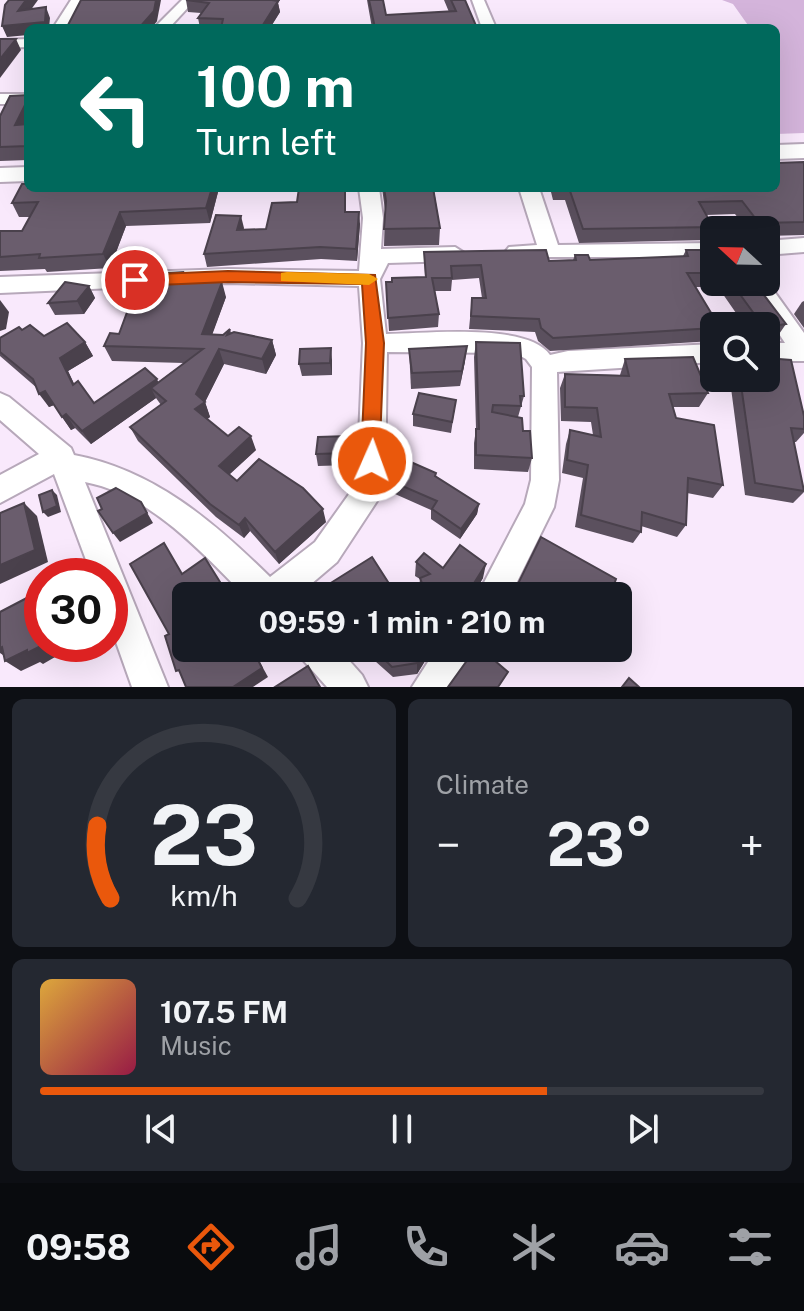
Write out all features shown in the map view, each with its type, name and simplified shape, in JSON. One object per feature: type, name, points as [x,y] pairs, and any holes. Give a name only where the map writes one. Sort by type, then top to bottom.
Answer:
[{"type":"main road","points":[[780,152],[804,151]]},
{"type":"main road","points":[[0,175],[24,174]]},
{"type":"street","points":[[62,24],[77,0]]},
{"type":"street","points":[[165,24],[189,0]]},
{"type":"street","points":[[478,0],[487,24]]},
{"type":"street","points":[[0,44],[24,43]]},
{"type":"street","points":[[0,99],[24,99]]},
{"type":"street","points":[[288,582],[326,552],[371,486],[375,343],[369,279],[373,218],[370,192]]},
{"type":"street","points":[[530,192],[549,250]]},
{"type":"street","points":[[780,247],[804,245]]},
{"type":"street","points":[[369,279],[381,256],[549,250],[700,250]]},
{"type":"street","points":[[0,285],[228,276],[369,279]]},
{"type":"street","points":[[766,296],[804,352]]},
{"type":"street","points":[[375,343],[518,344],[535,352],[544,366],[545,480],[539,507],[500,582]]},
{"type":"street","points":[[780,352],[804,352]]},
{"type":"street","points":[[544,366],[568,360],[700,354]]},
{"type":"street","points":[[0,404],[64,461],[122,481],[205,533],[256,582]]},
{"type":"street","points":[[0,490],[64,461]]},
{"type":"street","points":[[64,461],[101,558]]},
{"type":"street","points":[[128,629],[150,687]]},
{"type":"street","points":[[328,662],[350,687]]},
{"type":"street","points":[[430,687],[448,662]]},
{"type":"shaded area","points":[[722,0],[804,0],[804,133],[780,134],[780,24],[747,24],[733,4]]},
{"type":"building","points":[[9,0],[26,0],[18,11],[46,7],[45,22],[2,26],[5,5]]},
{"type":"building","points":[[81,0],[156,0],[154,11],[143,24],[69,24]]},
{"type":"building","points":[[186,0],[278,1],[264,24],[222,24],[223,19],[198,18],[209,3]]},
{"type":"building","points":[[369,0],[383,0],[386,15],[456,11],[451,0],[465,0],[475,24],[374,24]]},
{"type":"building","points":[[0,39],[16,39],[0,59]]},
{"type":"building","points":[[24,95],[24,107],[15,125],[24,124],[24,146],[0,147],[0,116],[10,96]]},
{"type":"building","points":[[804,162],[804,222],[780,223],[780,216],[754,216],[742,201],[699,202],[707,216],[700,216],[700,227],[583,229],[570,192],[780,192],[780,163]]},
{"type":"building","points":[[22,184],[24,192],[211,192],[206,208],[120,212],[103,254],[39,258],[40,254],[0,257],[0,231],[22,231],[38,202],[12,203]]},
{"type":"building","points":[[298,192],[345,192],[345,212],[359,212],[356,249],[320,247],[204,254],[216,215],[241,216],[237,230],[266,229],[272,203],[297,202]]},
{"type":"building","points":[[385,192],[434,192],[440,228],[384,229]]},
{"type":"building","points":[[546,250],[549,261],[576,260],[575,255],[588,255],[590,260],[688,256],[686,250],[700,250],[700,273],[687,273],[711,312],[700,312],[700,329],[553,338],[541,328],[539,319],[471,316],[472,298],[486,298],[481,265],[451,266],[452,278],[432,278],[439,314],[388,318],[386,282],[392,282],[392,278],[426,277],[424,252]]},
{"type":"building","points":[[183,272],[181,279],[222,282],[202,334],[223,335],[230,329],[227,335],[234,332],[272,340],[262,359],[219,349],[196,394],[205,402],[195,409],[228,436],[239,427],[251,436],[219,466],[237,481],[259,459],[303,488],[323,509],[275,552],[245,518],[239,525],[210,504],[130,427],[166,401],[151,388],[203,349],[104,346],[110,333],[119,334],[140,277],[167,277],[168,273]]},
{"type":"building","points":[[65,282],[89,286],[77,301],[48,303]]},
{"type":"building","points":[[741,296],[765,296],[777,312],[753,312]]},
{"type":"building","points":[[67,323],[85,342],[60,358],[73,385],[78,381],[94,403],[145,368],[157,379],[82,431],[66,414],[62,417],[45,391],[39,394],[33,379],[0,352],[0,338],[19,327],[22,330],[30,325],[44,336]]},
{"type":"building","points":[[476,342],[520,343],[524,396],[520,396],[521,406],[493,405],[492,412],[522,418],[523,431],[530,431],[532,458],[476,455],[476,429],[479,429]]},
{"type":"building","points":[[467,346],[462,371],[412,373],[409,349]]},
{"type":"building","points":[[331,348],[330,363],[299,364],[300,349]]},
{"type":"building","points":[[693,357],[700,374],[700,392],[708,393],[669,394],[676,418],[714,425],[723,485],[688,478],[686,525],[642,512],[641,532],[581,515],[588,465],[567,460],[570,430],[601,437],[597,408],[565,407],[565,374],[629,376],[625,359]]},
{"type":"building","points":[[780,359],[791,360],[804,416],[804,429],[791,428],[804,491],[755,483],[742,392],[780,392]]},
{"type":"building","points":[[419,393],[456,400],[452,422],[413,414]]},
{"type":"building","points":[[349,436],[348,453],[316,454],[318,437]]},
{"type":"building","points":[[397,456],[436,473],[435,476],[479,504],[461,529],[432,509],[437,501],[386,479]]},
{"type":"building","points":[[116,488],[141,502],[147,513],[113,533],[98,511],[102,509],[97,498]]},
{"type":"building","points":[[52,490],[57,506],[43,512],[39,495]]},
{"type":"building","points":[[24,503],[35,550],[0,565],[0,513]]},
{"type":"building","points":[[541,537],[616,579],[615,582],[519,582]]},
{"type":"building","points":[[164,543],[182,574],[205,558],[220,582],[172,582],[172,658],[165,636],[169,634],[130,564]]},
{"type":"building","points":[[460,545],[486,564],[475,582],[422,582],[420,578],[430,574],[416,562],[424,553],[443,568]]},
{"type":"building","points":[[372,557],[388,582],[332,582]]},
{"type":"building","points":[[24,599],[24,652],[5,661],[0,648],[0,612]]},
{"type":"building","points":[[173,662],[259,662],[262,668],[233,687],[186,687],[179,670],[176,671]]},
{"type":"building","points":[[387,662],[418,662],[417,663],[392,667]]},
{"type":"building","points":[[466,662],[496,662],[508,672],[498,687],[448,687]]},
{"type":"building","points":[[308,666],[320,687],[275,687]]},
{"type":"building","points":[[629,678],[639,687],[622,687]]},
{"type":"slow traffic","points":[[287,277],[369,279]]},
{"type":"route","points":[[135,280],[228,276],[369,279],[375,343],[372,461]]}]
